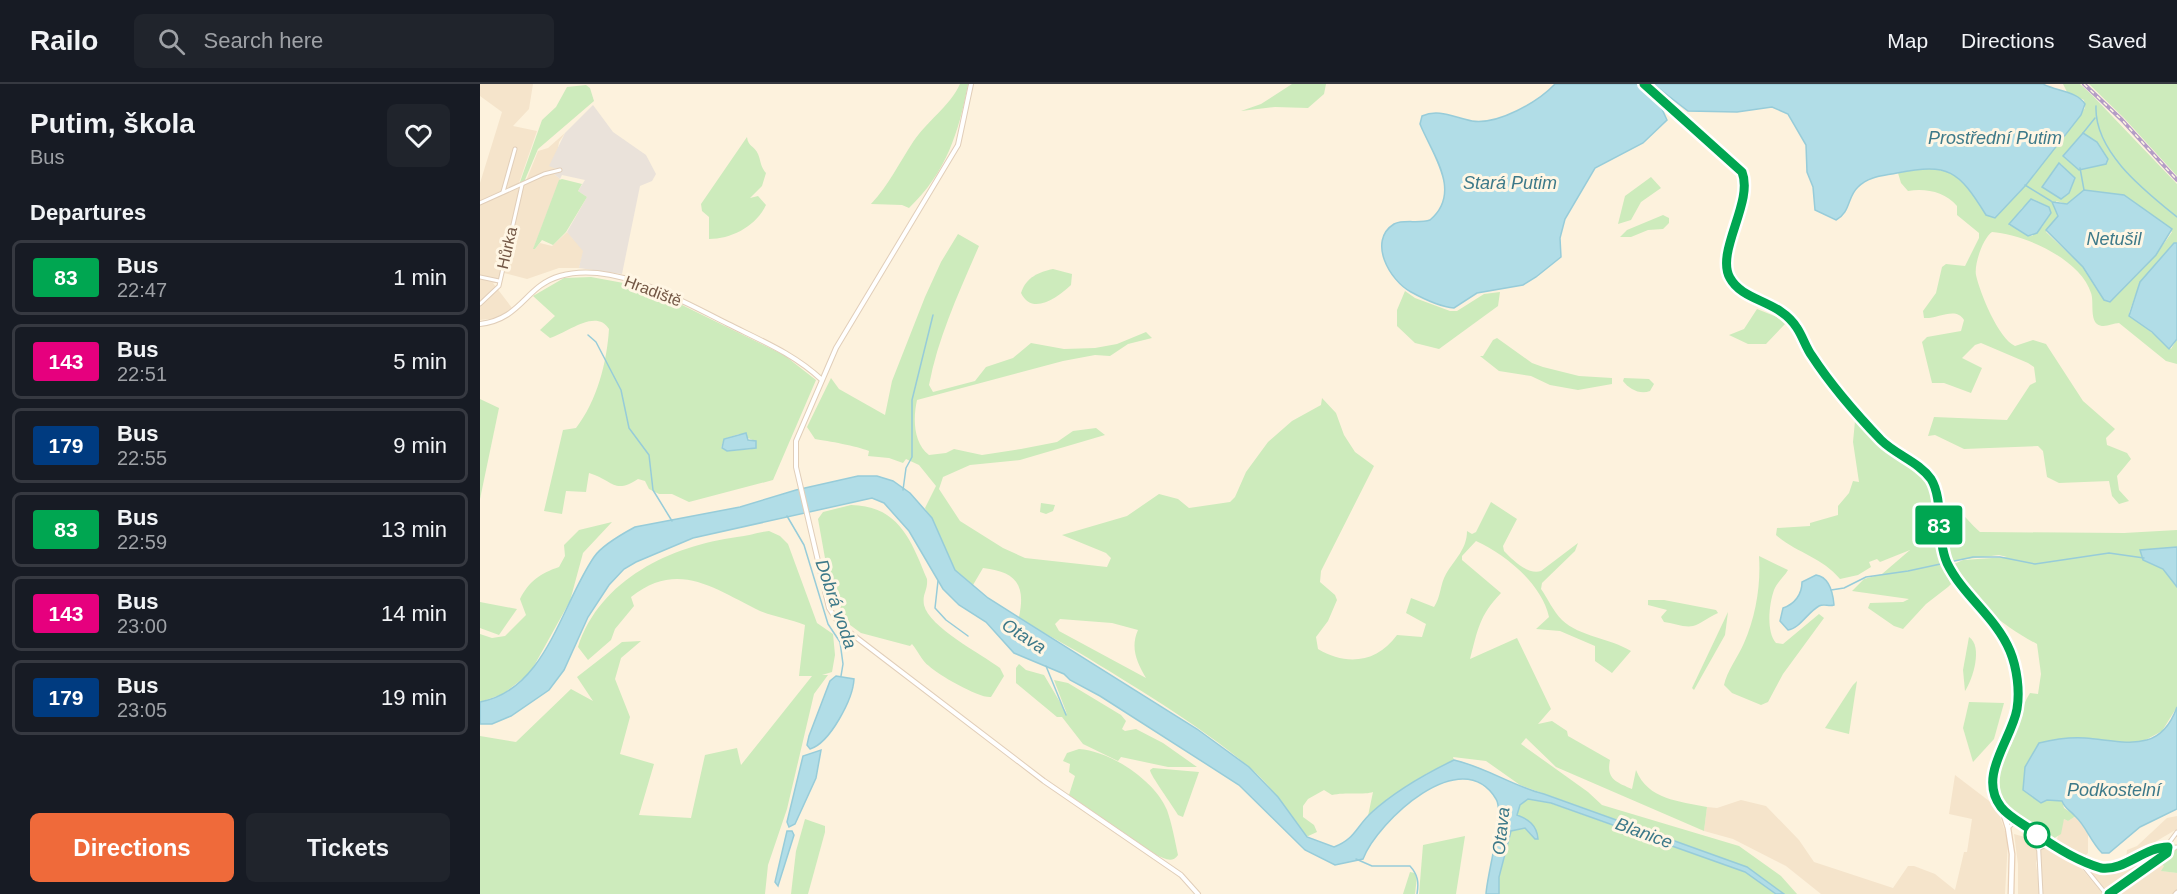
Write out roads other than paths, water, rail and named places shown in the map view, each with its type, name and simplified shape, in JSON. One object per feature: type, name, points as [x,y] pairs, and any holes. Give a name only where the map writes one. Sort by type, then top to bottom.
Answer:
[{"type":"main road","points":[[1644,84],[1742,172],[1744,193],[1727,266],[1730,278],[1740,290],[1769,302],[1785,314],[1798,328],[1813,358],[1880,438],[1924,472],[1934,484],[1940,536],[1947,563],[1961,587],[1999,630],[2016,672],[2017,710],[1994,767],[1995,793],[2008,828],[2013,854],[2011,894]]},
{"type":"street","points":[[971,84],[958,145],[853,320],[822,380],[794,446],[799,480],[829,608],[840,625],[1044,781],[1180,875],[1198,894]]},
{"type":"street","points":[[503,192],[515,149]]},
{"type":"street","points":[[480,203],[560,170]]},
{"type":"street","name":"Hůrka","points":[[480,304],[498,289],[522,185]]},
{"type":"street","name":"Hradiště","points":[[480,324],[504,319],[541,285],[560,276],[578,273],[613,276],[659,290],[786,352],[822,380]]},
{"type":"street","points":[[480,277],[499,281]]},
{"type":"street","points":[[2001,807],[2038,836],[2093,865],[2108,868],[2167,847],[2177,847]]},
{"type":"street","points":[[2008,828],[2017,820]]},
{"type":"street","points":[[2167,853],[2167,847],[2177,832]]},
{"type":"street","points":[[2038,836],[2041,894]]},
{"type":"street","points":[[2038,849],[2050,843]]},
{"type":"street","points":[[2076,857],[2108,894],[2177,847]]},
{"type":"water","name":"Stará Putim","points":[[1555,84],[1639,84],[1661,107],[1667,120],[1643,143],[1595,168],[1565,219],[1560,238],[1561,257],[1536,277],[1523,285],[1477,293],[1454,308],[1432,302],[1403,287],[1384,260],[1382,240],[1386,231],[1398,223],[1430,220],[1440,209],[1444,197],[1445,185],[1442,173],[1420,124],[1422,116],[1441,113],[1472,121],[1494,119],[1528,105]]},
{"type":"water","name":"Prostřední Putim","points":[[1653,84],[2043,84],[2077,96],[2085,104],[2081,115],[2026,185],[1995,218],[1986,215],[1968,188],[1959,179],[1941,170],[1929,169],[1881,176],[1862,183],[1855,191],[1844,213],[1836,220],[1815,210],[1813,187],[1807,172],[1806,145],[1788,114],[1772,107],[1737,112],[1688,111]]},
{"type":"water","points":[[2083,133],[2097,142],[2108,159],[2106,164],[2079,170],[2063,156]]},
{"type":"water","points":[[2059,163],[2075,178],[2069,193],[2061,199],[2042,187]]},
{"type":"water","name":"Netušil","points":[[2084,190],[2124,195],[2172,229],[2156,255],[2110,302],[2104,300],[2083,267],[2046,230],[2058,216],[2052,202],[2067,204]]},
{"type":"water","points":[[2031,199],[2049,207],[2051,213],[2037,233],[2028,236],[2009,224]]},
{"type":"water","points":[[2174,243],[2177,243],[2177,339],[2169,349],[2152,332],[2129,316],[2140,282]]},
{"type":"water","points":[[746,433],[748,440],[756,441],[756,448],[727,451],[722,448],[724,439]]},
{"type":"water","points":[[858,476],[877,476],[893,481],[910,493],[932,518],[955,570],[988,598],[1197,729],[1249,767],[1278,797],[1307,837],[1334,847],[1341,844],[1390,797],[1454,760],[1532,791],[1747,867],[1784,894],[1776,894],[1745,872],[1551,803],[1528,799],[1520,805],[1517,815],[1531,823],[1538,839],[1535,839],[1525,828],[1511,831],[1499,877],[1499,894],[1486,894],[1497,830],[1498,806],[1496,799],[1481,784],[1463,779],[1443,783],[1422,793],[1385,826],[1363,859],[1335,865],[1305,850],[1239,785],[1100,696],[1070,680],[1064,674],[1014,653],[986,622],[959,605],[943,589],[909,531],[884,503],[872,498],[693,538],[636,562],[624,569],[609,585],[588,617],[564,670],[549,690],[511,716],[492,724],[480,724],[480,702],[502,694],[521,681],[536,664],[594,557],[613,540],[635,527],[740,507],[796,490]]},
{"type":"water","points":[[2177,547],[2177,587],[2163,569],[2143,560],[2140,550]]},
{"type":"water","points":[[1816,575],[1827,582],[1834,605],[1819,606],[1796,627],[1788,630],[1780,621],[1783,608],[1797,598],[1802,582]]},
{"type":"water","points":[[836,676],[854,679],[850,698],[839,719],[825,738],[810,749],[807,745],[809,736],[830,681]]},
{"type":"water","name":"Podkostelní","points":[[2177,707],[2177,809],[2140,827],[2109,853],[2102,853],[2082,824],[2062,801],[2047,800],[2041,803],[2023,790],[2025,767],[2039,743],[2073,738],[2127,742],[2151,739],[2161,733],[2170,722]]},
{"type":"water","points":[[821,750],[816,778],[795,824],[789,827],[787,822],[803,756]]},
{"type":"water","points":[[787,831],[792,831],[794,835],[778,886],[775,882]]},
{"type":"waterway","points":[[1645,91],[1653,84]]},
{"type":"waterway","points":[[2096,106],[2103,139],[2112,154],[2137,183],[2177,217]]},
{"type":"waterway","points":[[2083,133],[2095,118]]},
{"type":"waterway","points":[[2080,168],[2084,190]]},
{"type":"waterway","points":[[2025,185],[2051,201]]},
{"type":"waterway","points":[[903,490],[906,468],[912,457],[912,400],[933,315]]},
{"type":"waterway","points":[[588,335],[596,342],[621,390],[629,428],[649,455],[653,490],[672,521]]},
{"type":"waterway","name":"Dobrá voda","points":[[787,516],[804,545],[828,624],[840,642],[843,664],[841,676]]},
{"type":"waterway","points":[[1831,590],[1844,588],[1866,577],[1908,571],[1973,557],[2000,557],[2035,564],[2109,553],[2144,558]]},
{"type":"waterway","points":[[938,581],[935,608],[946,620],[968,636]]},
{"type":"waterway","points":[[1046,666],[1066,715]]},
{"type":"waterway","points":[[1356,859],[1372,866],[1410,866],[1417,879],[1417,894]]},
{"type":"railway","points":[[2084,84],[2122,120],[2177,180]]},
{"type":"water label","name":"Otava","points":[[1024,636]]},
{"type":"water label","name":"Otava","points":[[1501,831]]},
{"type":"water label","name":"Blanice","points":[[1644,833]]}]
